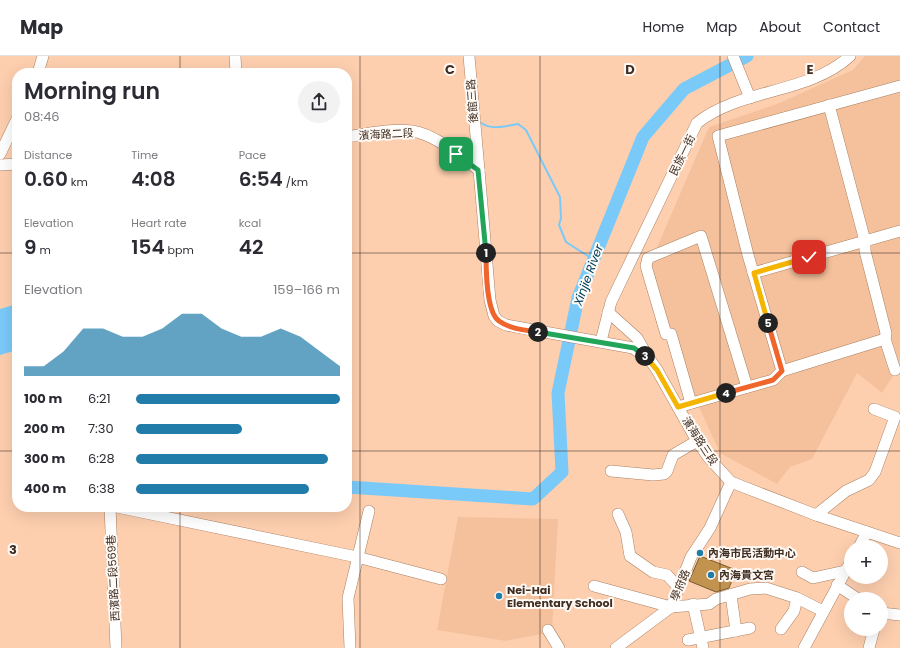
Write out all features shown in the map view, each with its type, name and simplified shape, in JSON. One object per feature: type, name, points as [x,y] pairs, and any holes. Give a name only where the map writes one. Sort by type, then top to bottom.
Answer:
[{"type":"street","points":[[39,68],[43,56]]},
{"type":"street","points":[[235,56],[236,68]]},
{"type":"street","name":"後館三路","points":[[469,56],[478,170]]},
{"type":"street","points":[[734,56],[748,93]]},
{"type":"street","name":"民族一街","points":[[596,341],[608,312],[697,123],[708,114],[748,93],[817,77],[850,56]]},
{"type":"street","points":[[782,371],[754,273],[718,136],[900,86]]},
{"type":"street","points":[[829,105],[865,241],[865,251],[895,370]]},
{"type":"street","points":[[0,154],[12,129]]},
{"type":"street","name":"濱海路二段","points":[[352,137],[410,131],[421,133],[434,139],[478,170]]},
{"type":"street","points":[[0,165],[12,164]]},
{"type":"street","name":"濱海路三段","points":[[478,170],[491,309],[498,321],[506,325],[543,333],[634,348],[650,360],[697,441],[709,458],[730,482],[816,515],[900,543]]},
{"type":"street","points":[[754,273],[900,231]]},
{"type":"street","points":[[691,404],[671,334],[666,334],[646,266],[648,258],[701,236],[747,387]]},
{"type":"street","points":[[608,312],[636,338],[650,360]]},
{"type":"street","points":[[678,407],[773,380],[782,371],[886,339]]},
{"type":"street","points":[[816,515],[846,491],[869,480],[875,472],[895,417],[874,409]]},
{"type":"street","points":[[611,471],[654,475],[664,474],[667,471],[673,455],[697,441]]},
{"type":"street","name":"學府路","points":[[616,648],[670,607],[691,556],[710,528],[730,482]]},
{"type":"street","points":[[350,648],[348,598],[369,511]]},
{"type":"street","name":"西濱路二段569巷","points":[[110,512],[116,648]]},
{"type":"street","points":[[141,512],[357,557],[441,579]]},
{"type":"street","points":[[618,514],[626,532],[630,556],[653,572],[667,575],[679,588]]},
{"type":"street","points":[[863,540],[867,532]]},
{"type":"street","points":[[802,572],[813,578],[844,571]]},
{"type":"street","points":[[804,648],[844,573]]},
{"type":"street","points":[[837,585],[848,592]]},
{"type":"street","points":[[594,586],[670,607],[693,604],[709,604],[716,599],[750,589],[766,588],[796,598],[823,611]]},
{"type":"street","points":[[731,595],[736,631]]},
{"type":"street","points":[[781,629],[794,611],[796,598]]},
{"type":"street","points":[[693,604],[702,643]]},
{"type":"street","points":[[888,613],[900,615]]},
{"type":"street","points":[[688,640],[702,643],[736,631],[750,628]]},
{"type":"street","points":[[548,630],[559,648]]},
{"type":"street","points":[[869,648],[872,636]]},
{"type":"shaded area","points":[[865,56],[900,56],[900,365],[882,393],[857,373],[812,459],[790,467],[777,484],[720,453],[683,372],[648,268],[709,127],[777,104],[853,70]]},
{"type":"shaded area","name":"Nei-Hai Elementary School","points":[[458,517],[558,519],[552,632],[506,641],[437,630]]},
{"type":"water","points":[[12,305],[12,351],[0,355],[0,309]]},
{"type":"building","name":"內海貴文宮","points":[[700,556],[736,570],[729,588],[716,592],[689,581]]},
{"type":"waterway","name":"Xinjie River","points":[[352,487],[533,499],[562,472],[558,393],[578,298],[643,137],[684,89],[747,56]]},
{"type":"waterway","points":[[480,122],[484,125],[494,127],[504,127],[518,124],[526,130],[560,197],[561,218],[559,225],[566,242],[588,256]]},
{"type":"place","name":"內海市民活動中心","points":[[700,553]]},
{"type":"place","name":"內海貴文宮","points":[[711,575]]},
{"type":"place","name":"Nei-Hai Elementary School","points":[[499,596]]},
{"type":"route","points":[[456,154],[478,170],[491,309],[498,321],[519,329],[592,341],[601,341],[634,348],[650,360],[678,407],[773,380],[782,371],[754,273],[809,257]]}]
